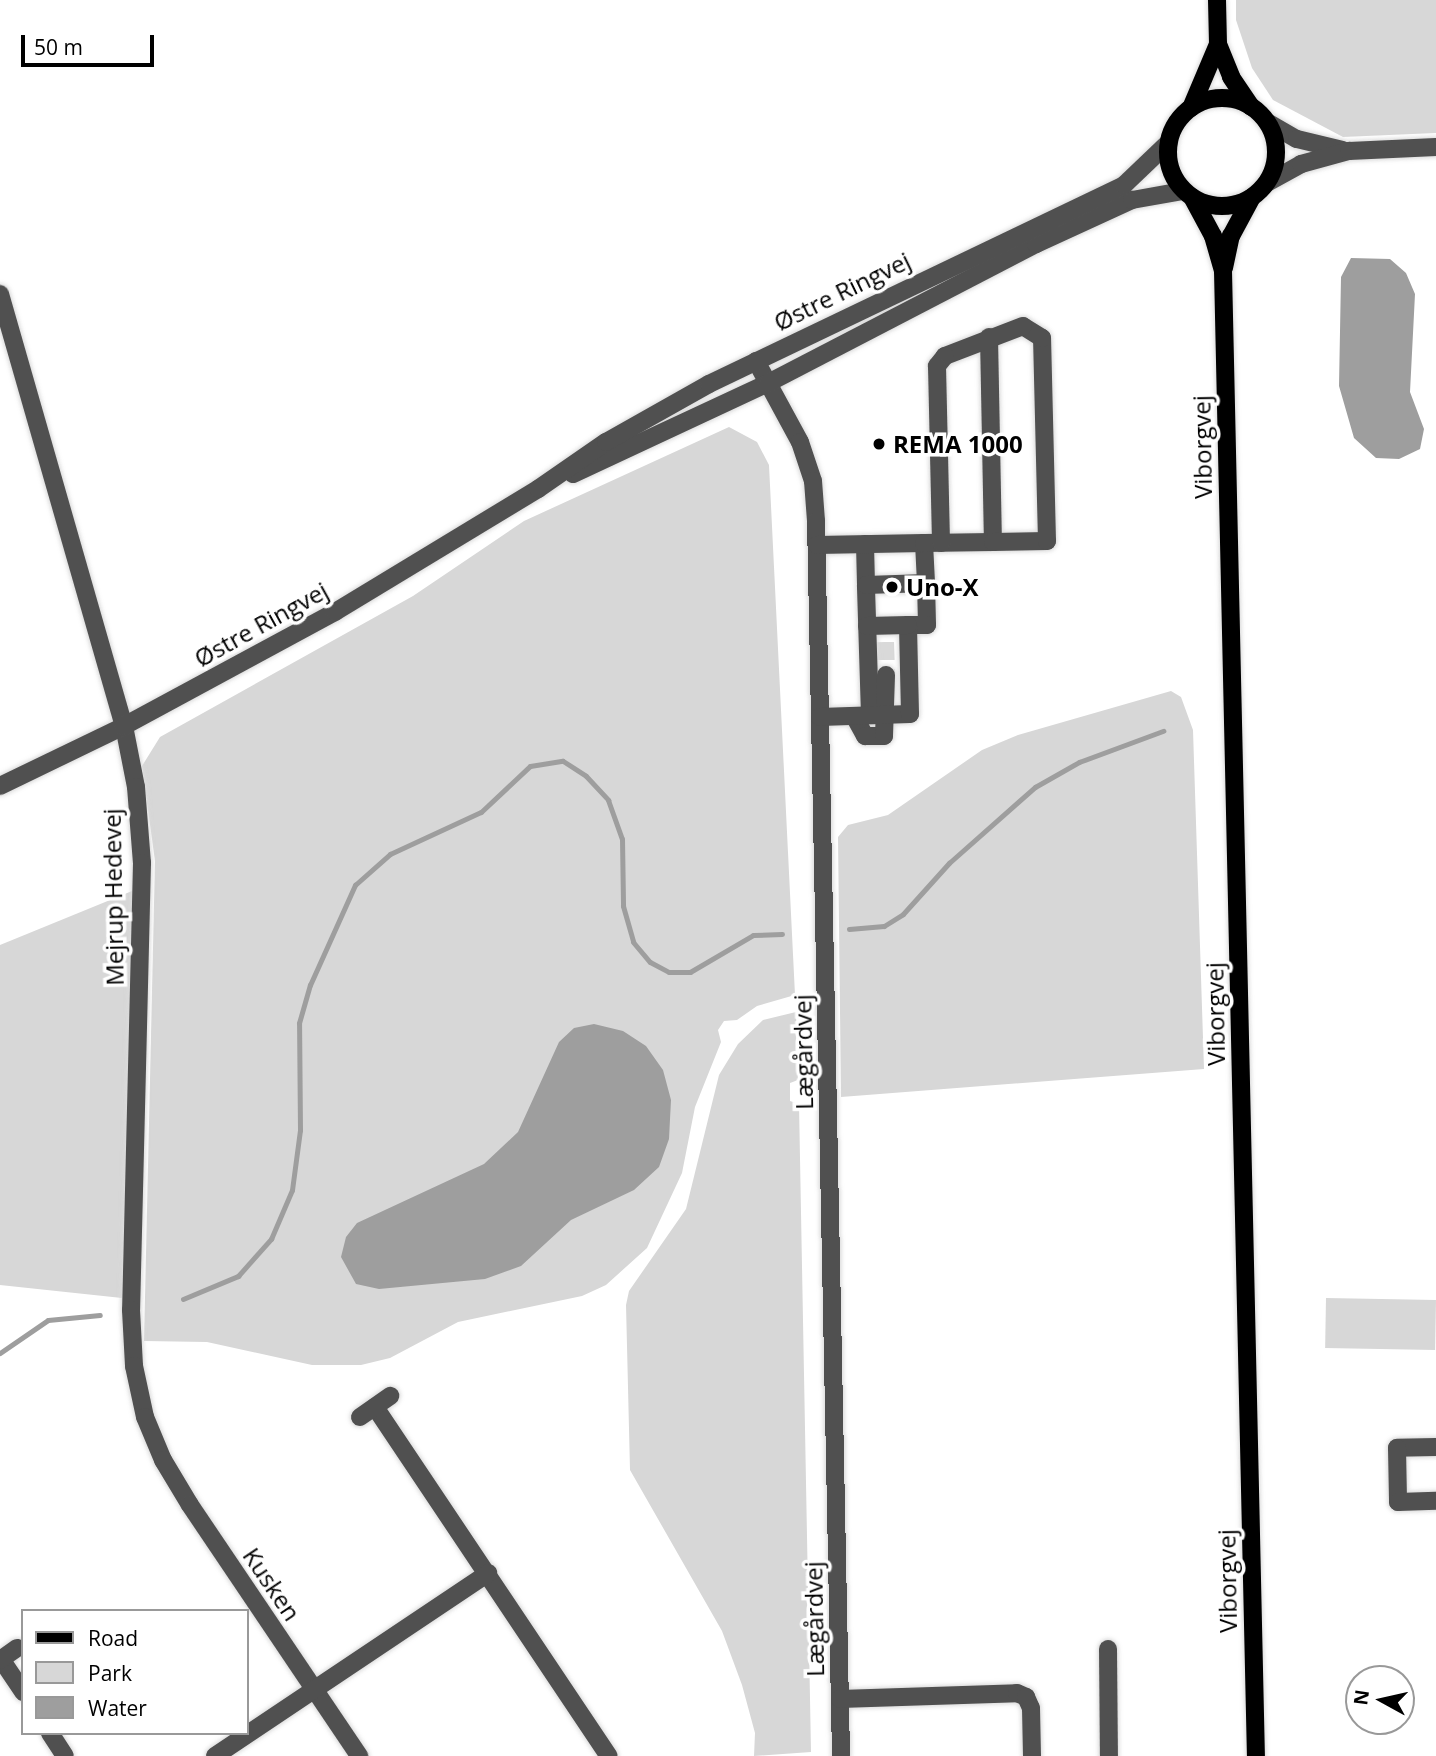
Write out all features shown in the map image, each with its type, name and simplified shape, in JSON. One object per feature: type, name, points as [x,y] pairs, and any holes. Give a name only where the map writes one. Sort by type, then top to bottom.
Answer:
[{"type":"main road","points":[[1217,0],[1218,44],[1226,67],[1251,107],[1267,122],[1276,153],[1267,183],[1252,197],[1222,206],[1187,194],[1170,163],[1169,142],[1177,123],[1191,108],[1218,44]]},
{"type":"main road","points":[[1191,108],[1220,99],[1251,107]]},
{"type":"main road","name":"Viborgvej","points":[[1187,194],[1213,236],[1223,271],[1256,1756]]},
{"type":"main road","name":"Viborgvej","points":[[1223,271],[1234,228],[1252,197]]},
{"type":"street","points":[[1267,122],[1297,139],[1349,151]]},
{"type":"street","name":"Østre Ringvej","points":[[0,786],[124,726],[335,612],[538,489],[606,442],[756,361],[1124,185],[1169,142]]},
{"type":"street","points":[[1267,183],[1308,162],[1349,151],[1436,147]]},
{"type":"street","name":"Østre Ringvej","points":[[538,489],[768,383],[1036,244],[1132,200],[1187,194]]},
{"type":"street","name":"Mejrup Hedevej","points":[[0,294],[124,726],[136,787],[142,863],[131,1310],[134,1366],[149,1428],[190,1505]]},
{"type":"street","points":[[817,545],[865,544],[932,543],[993,542],[1047,541],[1042,338],[1023,326],[946,356],[937,366],[932,543],[926,583],[927,625],[908,625],[879,631]]},
{"type":"street","points":[[989,337],[993,542]]},
{"type":"street","name":"Lægårdvej","points":[[756,361],[800,442],[813,481],[817,545],[841,1756]]},
{"type":"street","points":[[865,544],[866,584],[879,631],[870,715]]},
{"type":"street","points":[[866,584],[926,583]]},
{"type":"street","points":[[820,717],[910,714],[908,625]]},
{"type":"street","points":[[870,715],[886,675]]},
{"type":"street","points":[[375,1407],[609,1756]]},
{"type":"street","points":[[1436,1447],[1397,1448],[1398,1502],[1436,1501]]},
{"type":"street","name":"Kusken","points":[[190,1505],[359,1756]]},
{"type":"street","points":[[248,1734],[488,1573]]},
{"type":"street","points":[[17,1648],[0,1659],[21,1689]]},
{"type":"street","points":[[1108,1649],[1110,1756]]},
{"type":"street","points":[[840,1699],[1017,1693],[1026,1697],[1031,1708],[1032,1756]]},
{"type":"street","points":[[51,1735],[65,1756]]},
{"type":"street","points":[[215,1756],[246,1735]]},
{"type":"green space","points":[[1236,0],[1436,0],[1436,133],[1343,137],[1273,100],[1252,68],[1236,20]]},
{"type":"green space","points":[[729,427],[757,442],[769,465],[795,995],[757,1006],[737,1020],[724,1021],[718,1030],[721,1042],[695,1107],[682,1173],[647,1248],[606,1285],[582,1296],[458,1322],[390,1358],[361,1365],[312,1365],[207,1342],[144,1341],[155,861],[142,766],[160,737],[413,596],[524,521]]},
{"type":"green space","points":[[1171,691],[1181,697],[1193,730],[1204,1069],[841,1097],[838,837],[848,825],[888,815],[982,750],[1018,735]]},
{"type":"green space","points":[[137,889],[122,1298],[0,1285],[0,945]]},
{"type":"green space","points":[[796,1012],[798,1080],[790,1083],[790,1101],[799,1104],[811,1752],[754,1756],[755,1733],[742,1685],[722,1631],[630,1470],[626,1305],[629,1291],[686,1209],[719,1075],[738,1044],[763,1020]]},
{"type":"green space","points":[[1326,1298],[1436,1300],[1435,1350],[1325,1348]]},
{"type":"water","points":[[1351,258],[1390,259],[1406,273],[1415,294],[1410,392],[1424,429],[1420,449],[1399,459],[1376,458],[1354,438],[1339,386],[1341,277]]},
{"type":"water","points":[[594,1024],[623,1031],[646,1046],[663,1070],[671,1100],[669,1139],[659,1167],[634,1190],[571,1220],[521,1266],[485,1279],[379,1289],[356,1284],[341,1257],[346,1237],[357,1223],[484,1164],[518,1132],[559,1042],[574,1028]]},
{"type":"waterway","points":[[849,929],[884,926],[903,914],[949,863],[1035,787],[1079,762],[1163,731]]},
{"type":"waterway","points":[[183,1299],[238,1276],[271,1239],[292,1190],[300,1130],[299,1023],[310,985],[355,885],[390,854],[481,812],[530,766],[563,761],[586,776],[608,800],[622,839],[623,906],[633,942],[650,962],[669,972],[690,972],[753,935],[782,934]]},
{"type":"waterway","points":[[0,1353],[48,1320],[100,1315]]},
{"type":"tunnel","points":[[885,642],[886,675]]},
{"type":"place","name":"REMA 1000","points":[[879,444]]},
{"type":"place","name":"Uno-X","points":[[892,587]]}]
